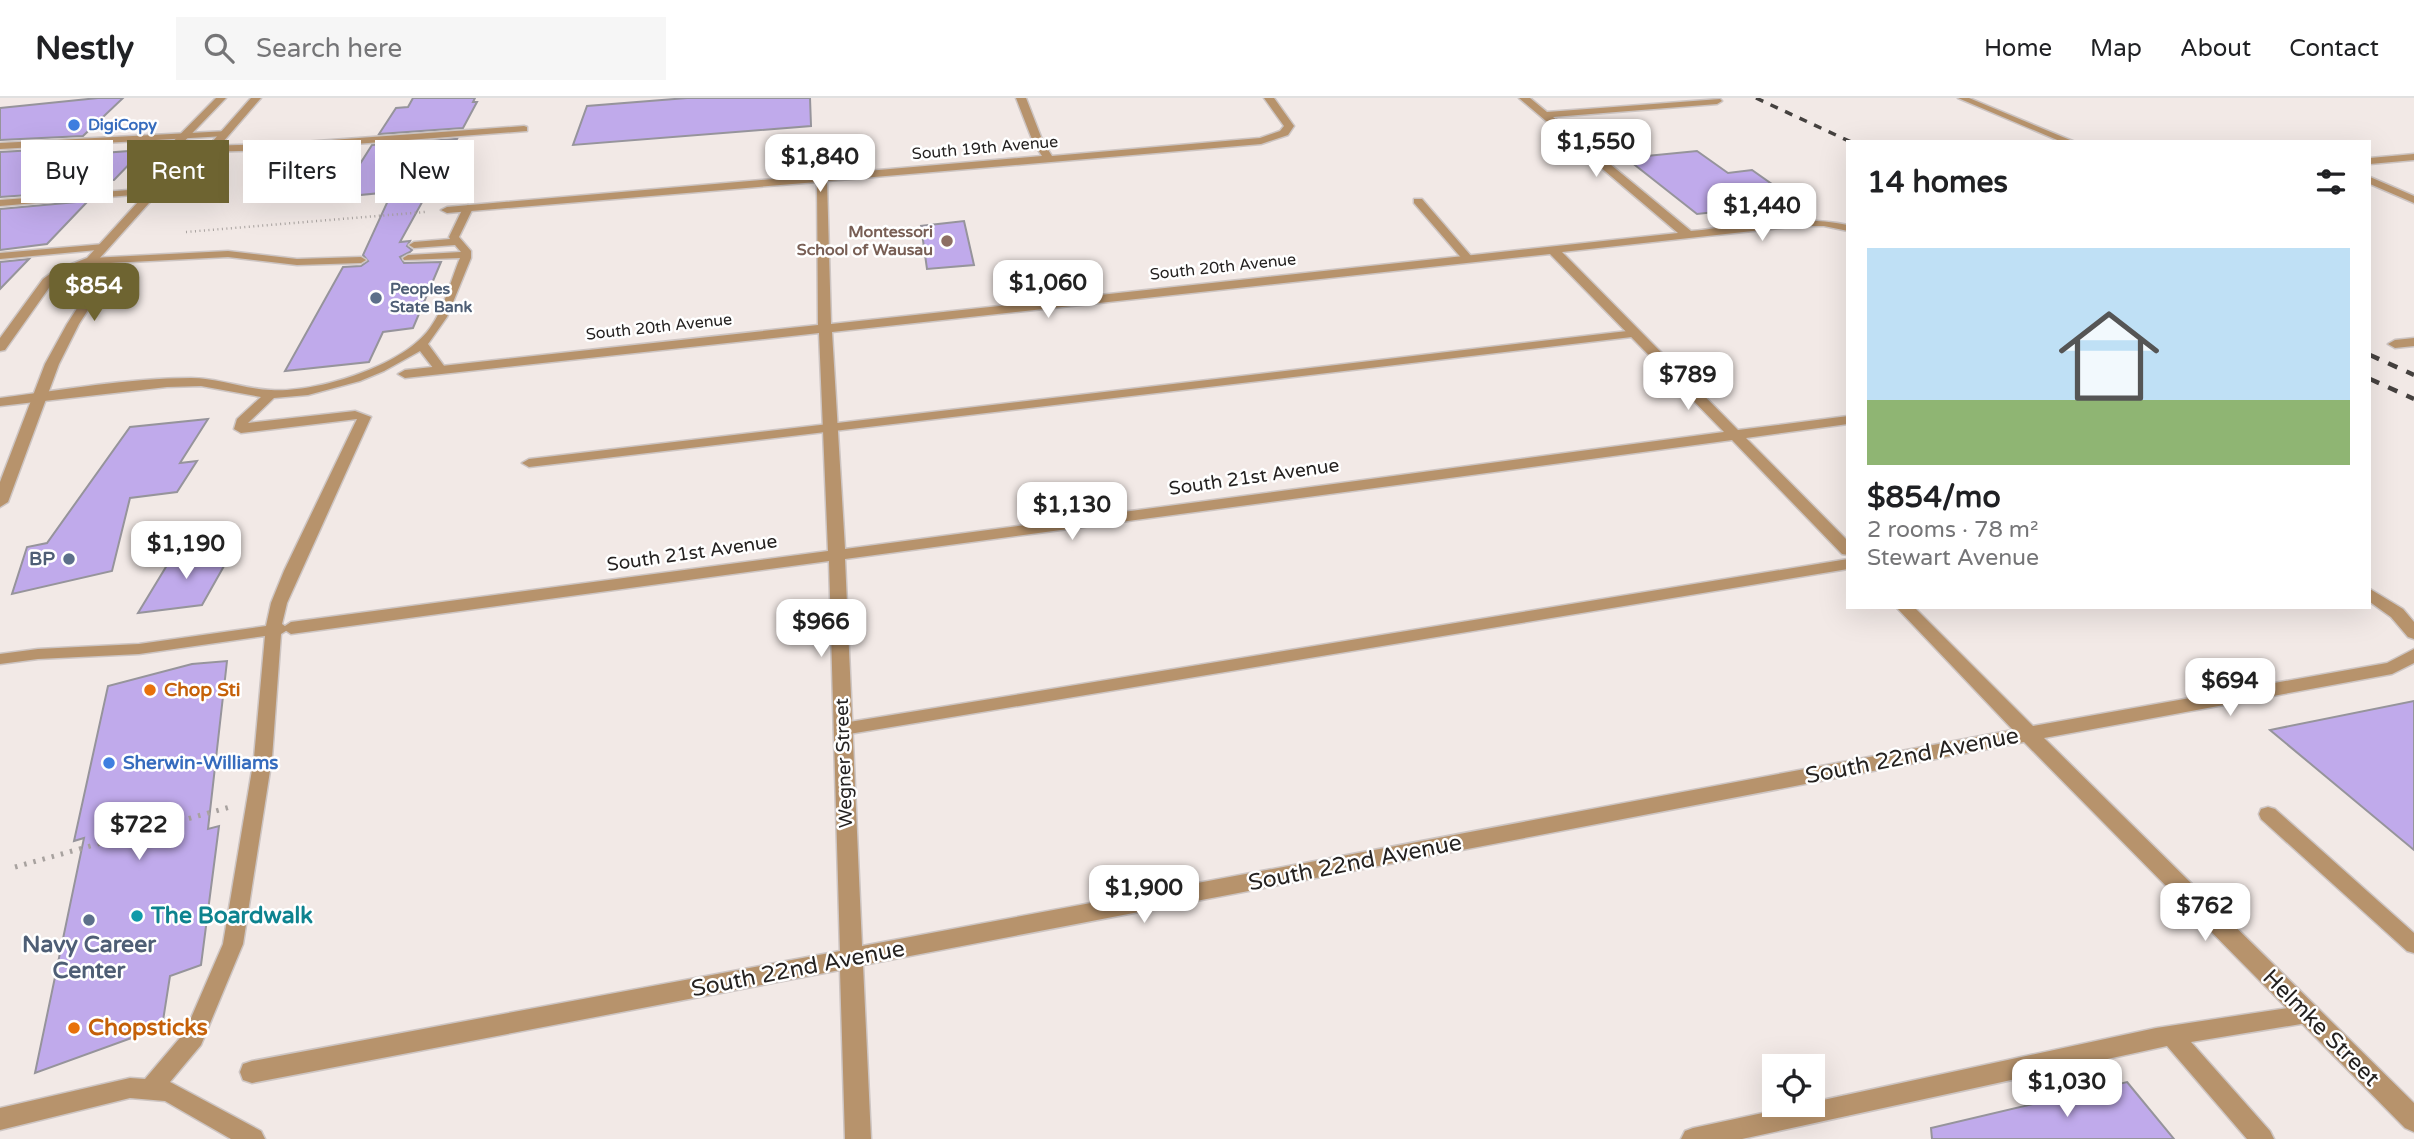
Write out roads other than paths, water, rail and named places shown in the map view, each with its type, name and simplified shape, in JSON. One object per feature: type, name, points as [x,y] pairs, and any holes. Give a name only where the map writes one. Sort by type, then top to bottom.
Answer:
[{"type":"street","points":[[219,140],[256,98]]},
{"type":"street","points":[[1021,98],[1038,142],[1049,159]]},
{"type":"street","name":"South 19th Avenue","points":[[447,210],[1261,141],[1284,133],[1289,126],[1269,98]]},
{"type":"street","points":[[1524,98],[1688,235]]},
{"type":"street","points":[[179,140],[219,99]]},
{"type":"street","points":[[1546,115],[1717,101]]},
{"type":"street","points":[[2371,161],[2414,157]]},
{"type":"street","name":"Wegner Street","points":[[822,178],[825,327],[832,429],[858,1139]]},
{"type":"street","points":[[2371,180],[2414,200]]},
{"type":"street","points":[[0,347],[47,282],[63,272],[91,261],[144,203]]},
{"type":"street","name":"South 20th Avenue","points":[[405,374],[1799,223],[1842,226]]},
{"type":"street","points":[[1553,250],[1846,548]]},
{"type":"street","points":[[0,502],[37,397],[63,342],[103,277],[103,270],[91,261]]},
{"type":"street","points":[[2395,344],[2414,342]]},
{"type":"street","name":"South 21st Avenue","points":[[291,628],[1846,419]]},
{"type":"street","points":[[2371,595],[2411,629]]},
{"type":"street","name":"Helmke Street","points":[[1906,609],[2414,1120]]},
{"type":"street","name":"South 22nd Avenue","points":[[252,1072],[2029,734],[2392,668],[2414,655]]},
{"type":"lane","points":[[1962,98],[2066,140]]},
{"type":"lane","points":[[229,148],[276,147],[524,129]]},
{"type":"lane","points":[[0,146],[225,133]]},
{"type":"lane","points":[[0,203],[127,193]]},
{"type":"lane","points":[[1418,201],[1468,259]]},
{"type":"lane","points":[[463,248],[454,237],[468,208]]},
{"type":"lane","points":[[0,256],[104,247]]},
{"type":"lane","points":[[411,252],[463,248]]},
{"type":"lane","points":[[0,402],[189,382],[220,384],[271,394],[330,387],[401,358],[422,345],[437,324],[463,248]]},
{"type":"lane","points":[[91,261],[216,254],[274,260],[305,267],[362,256]]},
{"type":"lane","points":[[529,463],[1636,334]]},
{"type":"lane","points":[[422,345],[440,370]]},
{"type":"lane","points":[[150,1089],[193,1038],[233,944],[263,758],[273,631],[279,603],[365,417],[355,415],[242,429],[242,422],[271,394]]},
{"type":"lane","points":[[843,729],[1846,564]]},
{"type":"lane","points":[[0,659],[38,654],[139,649],[291,628]]},
{"type":"lane","points":[[2268,814],[2414,945]]},
{"type":"lane","points":[[1693,1139],[2171,1035],[2307,1014]]},
{"type":"lane","points":[[2171,1035],[2262,1139]]},
{"type":"lane","points":[[0,1119],[130,1088],[150,1089],[168,1091],[253,1139]]},
{"type":"railway","points":[[1756,98],[1847,140]]},
{"type":"railway","points":[[2371,355],[2414,375]]},
{"type":"railway","points":[[2371,379],[2414,399]]},
{"type":"place","name":"DigiCopy","points":[[74,125]]},
{"type":"place","name":"Montessori School of Wausau","points":[[947,241]]},
{"type":"place","name":"Peoples State Bank","points":[[376,298]]},
{"type":"place","name":"BP","points":[[69,559]]},
{"type":"place","name":"Chop Sti","points":[[150,690]]},
{"type":"place","name":"Sherwin-Williams","points":[[109,763]]},
{"type":"place","name":"The Boardwalk","points":[[137,916]]},
{"type":"place","name":"Navy Career Center","points":[[89,920]]},
{"type":"place","name":"Chopsticks","points":[[74,1028]]}]
